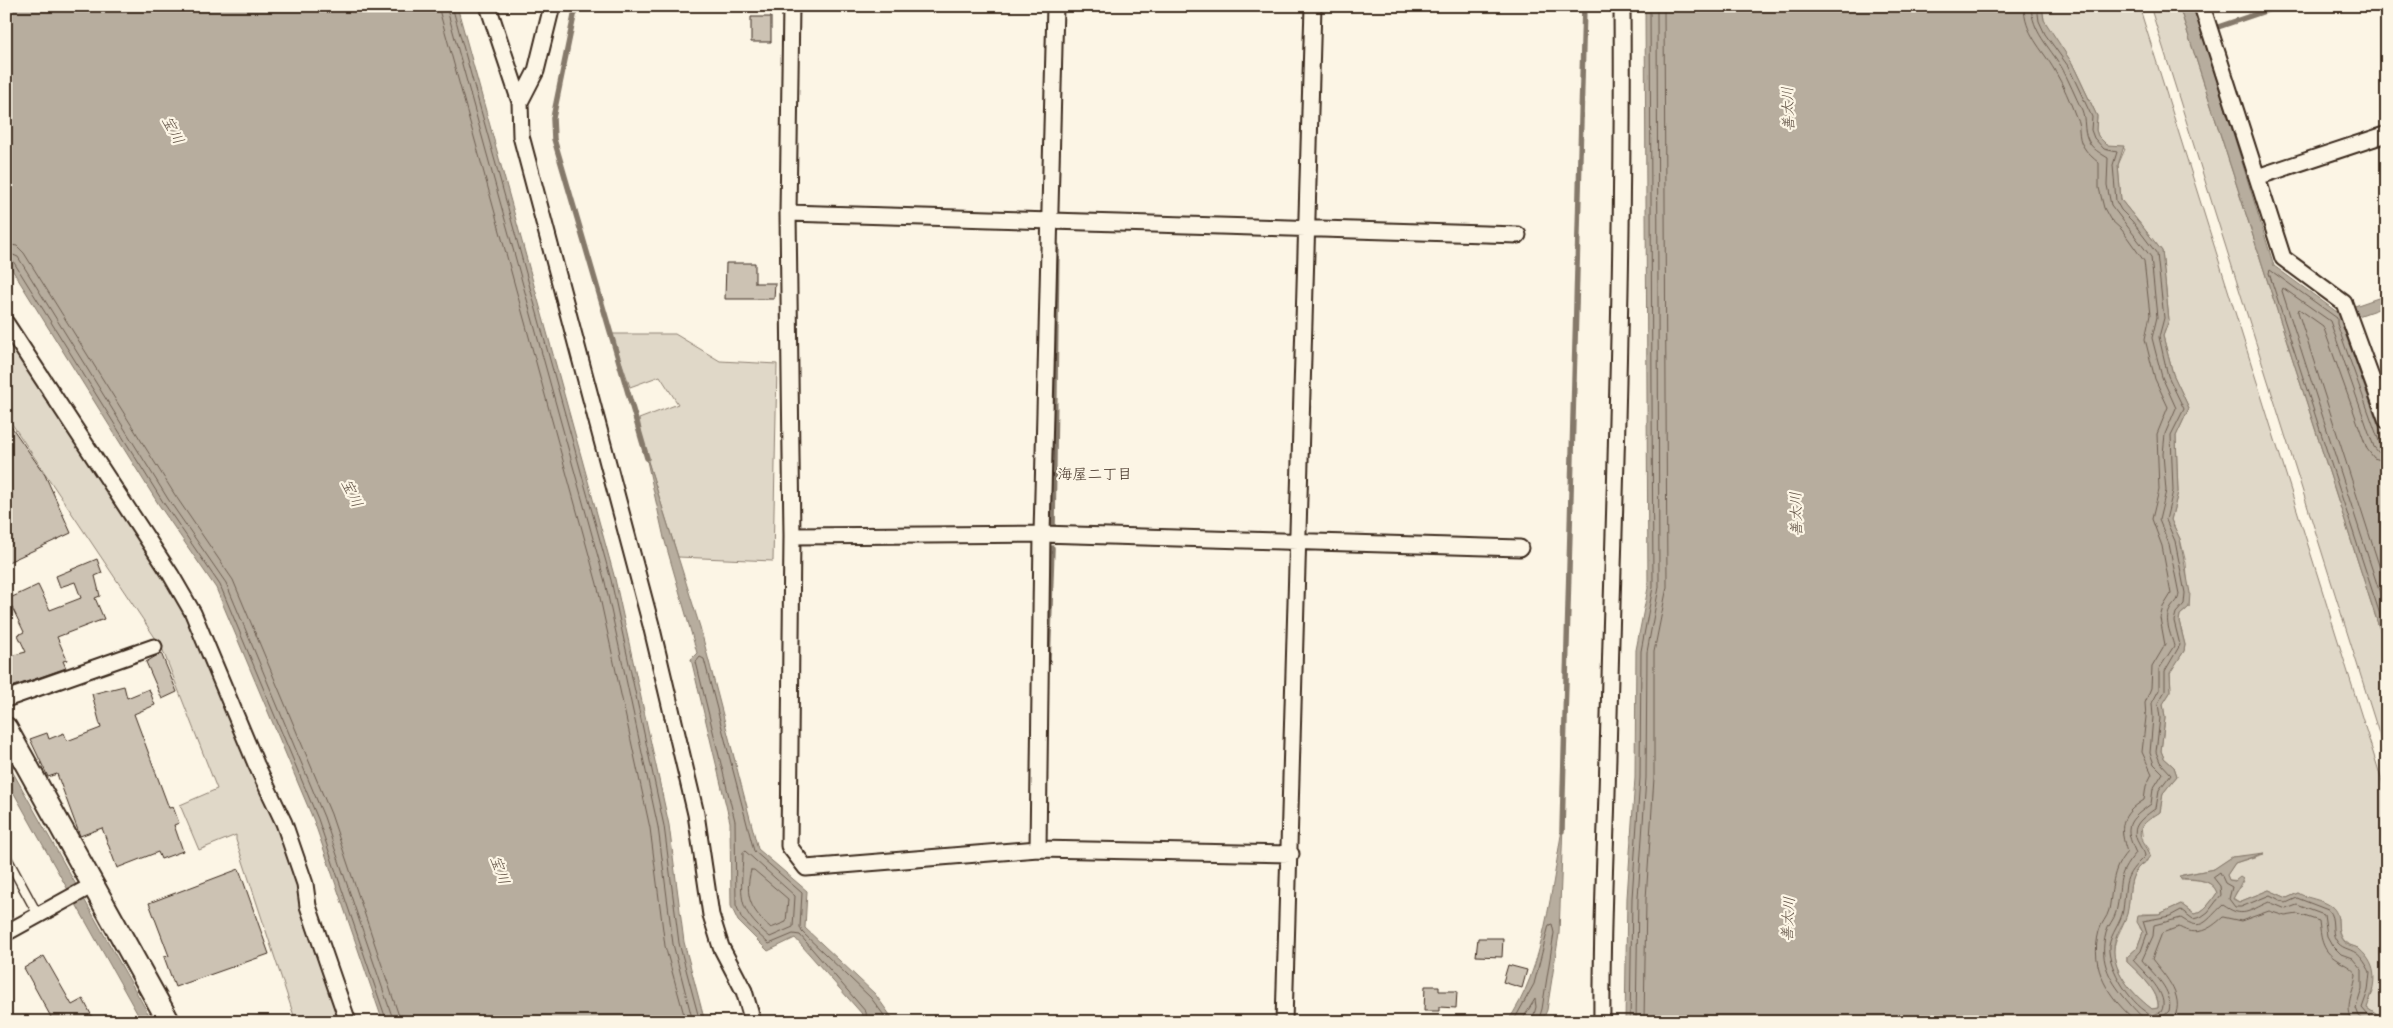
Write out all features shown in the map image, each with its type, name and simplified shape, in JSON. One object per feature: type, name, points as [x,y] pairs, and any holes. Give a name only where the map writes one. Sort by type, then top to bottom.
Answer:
[{"type":"street","points":[[488,6],[520,102],[521,136],[651,625],[696,814],[711,915],[721,947],[744,991],[753,1022]]},
{"type":"street","points":[[520,102],[536,71],[552,6]]},
{"type":"street","points":[[791,6],[788,213],[792,536],[789,846],[806,868],[1038,849],[1291,854]]},
{"type":"street","points":[[1038,849],[1042,534],[1055,6]]},
{"type":"street","points":[[1284,1022],[1291,854],[1313,6]]},
{"type":"street","points":[[1602,1022],[1601,940],[1607,797],[1623,122],[1622,6]]},
{"type":"street","points":[[2202,6],[2283,258],[2344,303],[2387,421]]},
{"type":"street","points":[[2257,177],[2387,134]]},
{"type":"street","points":[[788,213],[1518,235]]},
{"type":"street","points":[[6,323],[170,574],[193,614],[256,764],[284,823],[305,884],[308,906],[348,1022]]},
{"type":"street","points":[[792,536],[1042,534],[1520,548]]},
{"type":"street","points":[[6,699],[154,647]]},
{"type":"street","points":[[6,728],[88,887],[169,1022]]},
{"type":"street","points":[[6,933],[88,887]]},
{"type":"lane","points":[[6,856],[38,915]]},
{"type":"shaded area","points":[[2042,6],[2139,6],[2387,797],[2387,1022],[2380,1022],[2377,1015],[2366,1008],[2373,992],[2358,948],[2347,944],[2341,938],[2338,918],[2298,893],[2287,898],[2269,890],[2239,902],[2233,898],[2244,881],[2229,880],[2227,875],[2235,863],[2264,854],[2232,857],[2214,869],[2182,875],[2181,879],[2207,882],[2215,888],[2217,893],[2207,906],[2198,913],[2194,914],[2181,904],[2159,914],[2142,914],[2140,928],[2143,932],[2137,948],[2127,957],[2127,962],[2152,989],[2156,995],[2158,1008],[2152,1009],[2129,988],[2117,967],[2114,948],[2128,909],[2132,878],[2140,866],[2147,861],[2149,849],[2143,841],[2141,827],[2146,820],[2160,812],[2163,793],[2177,776],[2174,767],[2164,758],[2161,751],[2165,718],[2163,703],[2171,691],[2170,672],[2184,651],[2185,645],[2179,621],[2180,615],[2189,607],[2186,563],[2180,539],[2171,520],[2178,492],[2176,436],[2189,408],[2173,374],[2163,336],[2169,320],[2162,251],[2121,200],[2118,165],[2125,149],[2107,145],[2098,136],[2096,130],[2097,116],[2072,63],[2049,32],[2044,20]]},
{"type":"shaded area","points":[[2150,6],[2179,6],[2387,652],[2387,759]]},
{"type":"shaded area","points":[[6,334],[164,574],[187,615],[301,886],[343,1022],[296,1022],[236,840],[236,835],[199,850],[180,805],[217,789],[162,648],[6,415]]},
{"type":"shaded area","points":[[612,334],[675,334],[720,361],[777,364],[773,561],[678,557],[645,452],[639,419],[678,404],[660,376],[630,387]]},
{"type":"water","name":"宝川","points":[[6,6],[457,6],[615,579],[669,825],[684,942],[705,1022],[383,1022],[314,821],[216,588],[159,505],[6,260]]},
{"type":"water","name":"善太川","points":[[1645,6],[2042,6],[2044,20],[2072,63],[2097,116],[2096,130],[2098,136],[2107,145],[2124,146],[2118,165],[2121,200],[2162,251],[2169,320],[2163,336],[2173,374],[2189,408],[2176,436],[2178,492],[2171,520],[2180,539],[2190,593],[2189,607],[2180,615],[2179,621],[2185,645],[2184,651],[2170,673],[2171,691],[2163,704],[2165,718],[2161,751],[2164,758],[2174,767],[2177,776],[2163,793],[2160,812],[2144,824],[2140,832],[2150,856],[2137,869],[2130,885],[2127,914],[2114,946],[2117,967],[2128,986],[2144,1002],[2152,1009],[2158,1008],[2158,1002],[2152,989],[2127,962],[2127,957],[2137,948],[2143,932],[2137,922],[2138,915],[2159,914],[2181,904],[2194,914],[2198,913],[2215,896],[2217,893],[2215,888],[2207,882],[2181,878],[2179,876],[2214,869],[2232,857],[2264,853],[2235,863],[2227,875],[2229,880],[2235,881],[2240,877],[2243,879],[2233,899],[2239,902],[2269,890],[2287,898],[2298,893],[2331,906],[2337,914],[2340,937],[2346,944],[2359,949],[2366,956],[2373,970],[2374,984],[2367,1008],[2377,1015],[2380,1022],[1625,1022],[1627,898],[1635,778],[1636,650],[1648,588]]},
{"type":"water","points":[[2179,6],[2194,6],[2274,266],[2337,312],[2387,295],[2387,306],[2341,322],[2387,449],[2387,652]]},
{"type":"water","points":[[645,452],[700,627],[758,849],[807,891],[805,928],[875,994],[895,1022],[862,1022],[863,1015],[795,938],[768,951],[738,921],[731,906],[730,822],[691,659],[697,653],[664,538]]},
{"type":"water","points":[[6,760],[153,1022],[142,1022],[6,779]]},
{"type":"water","points":[[1563,824],[1559,934],[1547,1010],[1542,1022],[1507,1022],[1520,1002],[1538,953],[1545,927]]},
{"type":"building","points":[[751,17],[771,17],[771,42],[751,42]]},
{"type":"building","points":[[726,263],[755,263],[755,283],[775,283],[774,299],[725,299]]},
{"type":"building","points":[[6,419],[45,475],[71,533],[6,563]]},
{"type":"building","points":[[97,559],[102,573],[95,576],[100,596],[95,598],[104,619],[57,637],[67,660],[63,661],[66,668],[6,689],[6,657],[26,652],[18,635],[24,632],[8,599],[38,585],[50,610],[81,598],[75,582],[60,587],[56,576]]},
{"type":"building","points":[[161,653],[177,692],[162,699],[146,662]]},
{"type":"building","points":[[124,686],[127,698],[149,689],[155,705],[134,714],[169,808],[173,807],[179,823],[174,825],[183,851],[161,859],[158,852],[117,868],[102,828],[80,836],[57,774],[48,777],[30,739],[47,733],[49,739],[64,733],[67,741],[101,728],[92,694]]},
{"type":"building","points":[[239,869],[269,954],[175,987],[164,957],[169,956],[149,903]]},
{"type":"building","points":[[1478,938],[1503,938],[1502,957],[1476,956]]},
{"type":"building","points":[[44,956],[72,1005],[83,999],[95,1022],[42,1022],[51,1017],[24,968]]},
{"type":"building","points":[[1508,965],[1527,970],[1522,988],[1503,982]]},
{"type":"building","points":[[1425,986],[1439,986],[1439,991],[1457,991],[1456,1008],[1439,1007],[1439,1011],[1424,1011]]},
{"type":"waterway","points":[[576,6],[553,118],[554,139],[647,458]]},
{"type":"waterway","points":[[1562,831],[1584,6]]},
{"type":"waterway","points":[[2218,27],[2280,6]]},
{"type":"waterway","points":[[1053,528],[1057,246]]},
{"type":"waterway","points":[[1048,663],[1052,548]]},
{"type":"district","name":"海屋二丁目","points":[[1095,474]]}]
